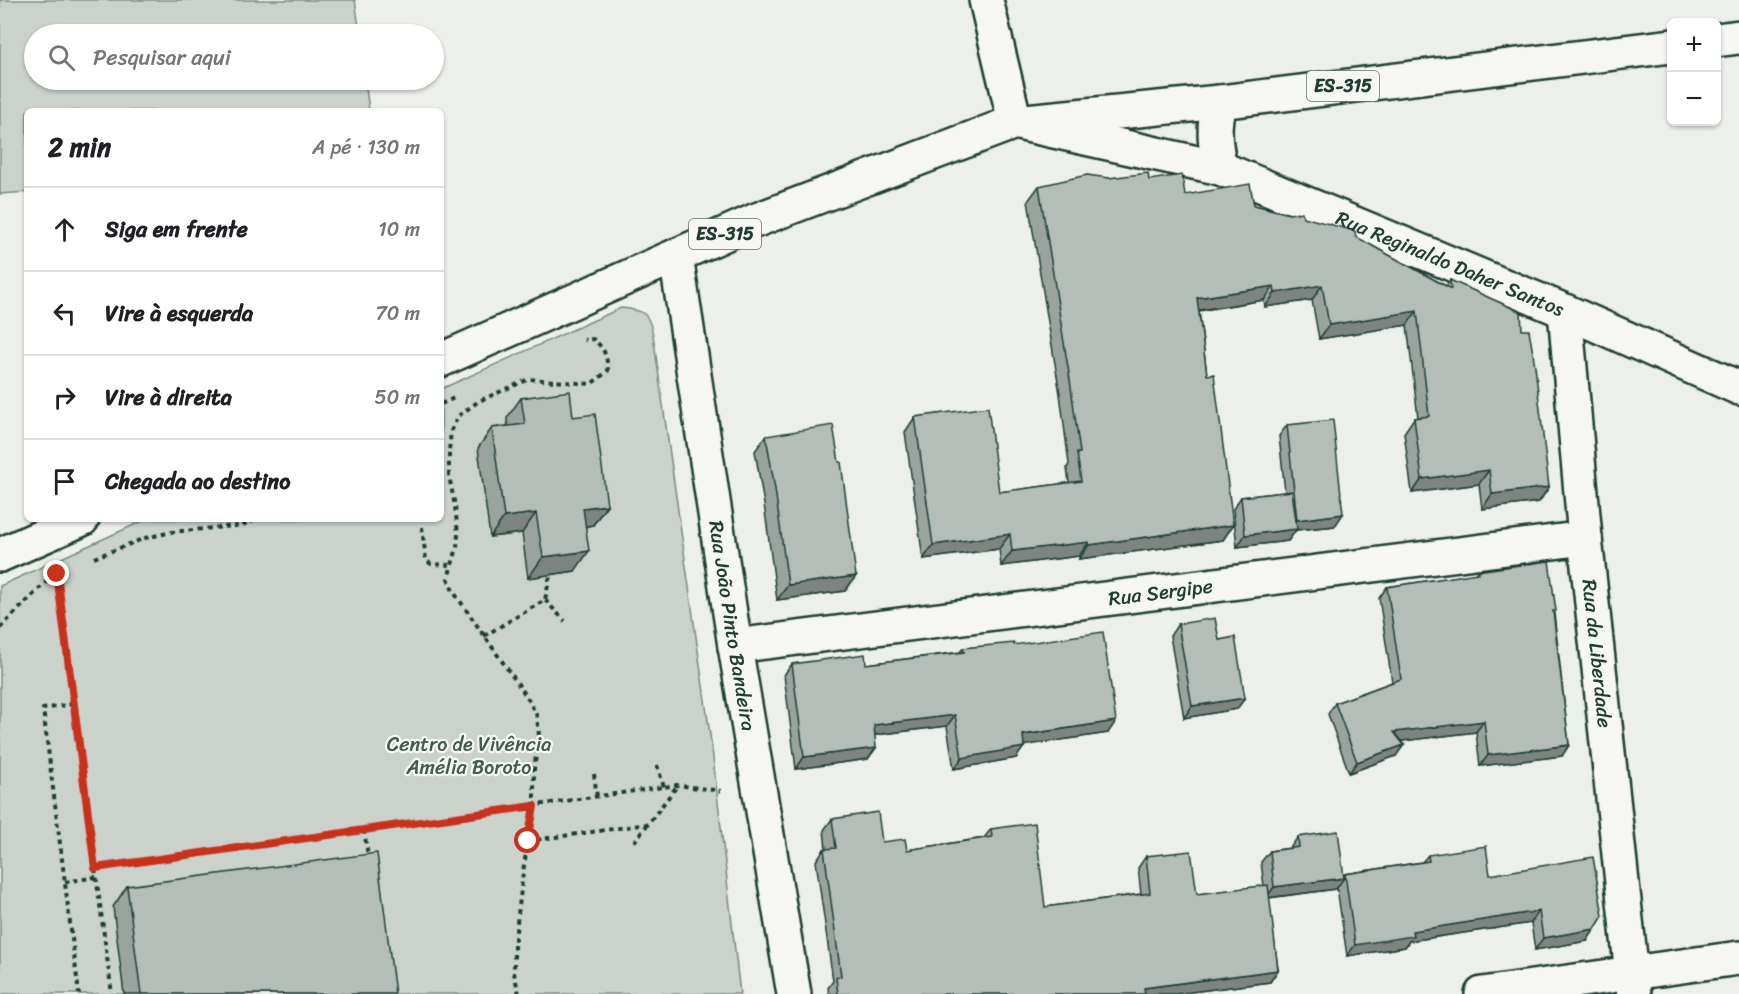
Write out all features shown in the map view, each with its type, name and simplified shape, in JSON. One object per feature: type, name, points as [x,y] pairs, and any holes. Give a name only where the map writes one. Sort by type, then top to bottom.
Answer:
[{"type":"street","points":[[986,0],[1015,122]]},
{"type":"street","points":[[1721,39],[1739,37]]},
{"type":"street","name":"ES-315","points":[[444,359],[754,221],[1015,122],[1220,102],[1667,46]]},
{"type":"street","points":[[1220,102],[1215,126],[1216,152],[1220,168]]},
{"type":"street","name":"Rua Reginaldo Daher Santos","points":[[1015,122],[1220,168],[1565,311],[1739,388]]},
{"type":"street","name":"Rua João Pinto Bandeira","points":[[676,256],[735,646],[794,994]]},
{"type":"street","name":"Rua da Liberdade","points":[[1565,311],[1586,538],[1633,983]]},
{"type":"street","points":[[0,555],[75,522]]},
{"type":"street","name":"Rua Sergipe","points":[[735,646],[1586,538]]},
{"type":"street","points":[[1482,994],[1633,983],[1739,958]]},
{"type":"path","points":[[519,994],[514,973],[514,947],[534,806],[534,769],[539,736],[537,716],[527,697],[453,591],[447,578],[457,548],[458,534],[449,476],[449,451],[451,431],[458,416],[479,401],[530,379],[591,384],[608,371],[604,348],[593,339],[581,340]]},
{"type":"path","points":[[444,403],[462,394]]},
{"type":"path","points":[[90,560],[146,538],[172,532],[235,526],[251,522]]},
{"type":"path","points":[[422,527],[426,560],[431,564],[451,565]]},
{"type":"path","points":[[0,628],[52,576],[57,574],[112,994]]},
{"type":"path","points":[[484,636],[545,600],[550,575]]},
{"type":"path","points":[[545,600],[565,621]]},
{"type":"path","points":[[73,704],[43,709],[79,994]]},
{"type":"path","points":[[657,765],[664,787]]},
{"type":"path","points":[[594,774],[597,797]]},
{"type":"path","points":[[95,868],[677,785],[721,791]]},
{"type":"path","points":[[633,842],[677,785]]},
{"type":"path","points":[[528,841],[648,824]]},
{"type":"path","points":[[364,830],[369,865]]},
{"type":"path","points":[[64,882],[96,877]]},
{"type":"green space","points":[[0,0],[355,0],[359,24],[24,24],[24,90],[366,90],[369,108],[24,108],[24,192],[0,194]]},
{"type":"green space","name":"Centro de Vivência Amélia Boroto","points":[[621,308],[640,312],[650,322],[712,749],[740,994],[0,994],[0,586],[140,522],[444,522],[444,388]]},
{"type":"building","points":[[1148,173],[1149,180],[1182,175],[1185,195],[1250,184],[1254,205],[1289,214],[1302,212],[1303,217],[1355,231],[1356,237],[1451,289],[1450,280],[1521,312],[1522,330],[1529,330],[1535,366],[1549,487],[1492,494],[1489,470],[1422,479],[1414,418],[1429,416],[1417,311],[1329,325],[1322,285],[1275,293],[1274,286],[1197,298],[1207,375],[1214,374],[1233,525],[1089,545],[1089,542],[1012,551],[1010,534],[933,545],[915,417],[988,407],[999,492],[1081,481],[1077,453],[1080,453],[1070,380],[1039,186],[1087,175],[1109,178]]},
{"type":"building","points":[[570,391],[573,417],[595,414],[607,505],[583,508],[589,551],[543,557],[536,513],[504,517],[492,428],[525,424],[521,398]]},
{"type":"building","points":[[1333,420],[1343,514],[1297,520],[1287,425]]},
{"type":"building","points":[[833,425],[839,462],[841,462],[856,576],[788,585],[766,436]]},
{"type":"building","points":[[1292,491],[1297,529],[1245,535],[1241,497]]},
{"type":"building","points":[[1549,561],[1569,745],[1488,755],[1484,721],[1394,732],[1404,745],[1357,762],[1335,703],[1401,679],[1387,587]]},
{"type":"building","points":[[1215,618],[1219,640],[1235,637],[1245,698],[1192,706],[1178,624]]},
{"type":"building","points":[[1103,632],[1116,721],[1023,735],[1024,747],[962,758],[955,715],[874,725],[876,748],[804,757],[792,664],[865,654],[866,664],[964,652],[963,648],[1014,643],[1014,645]]},
{"type":"building","points":[[878,812],[882,842],[905,839],[907,850],[992,837],[991,829],[1035,823],[1045,907],[1150,893],[1146,856],[1191,851],[1197,894],[1268,885],[1278,970],[1144,988],[1145,994],[838,994],[836,977],[841,976],[824,849],[836,848],[832,819]]},
{"type":"building","points":[[1338,831],[1344,878],[1274,887],[1270,851],[1299,847],[1298,837]]},
{"type":"building","points":[[1486,846],[1490,875],[1593,857],[1603,916],[1595,929],[1543,938],[1539,911],[1412,931],[1413,936],[1355,945],[1345,874],[1429,861],[1428,855]]},
{"type":"building","points":[[377,853],[395,994],[141,994],[127,886]]},
{"type":"route","points":[[57,574],[95,868],[534,806],[528,841]]}]
